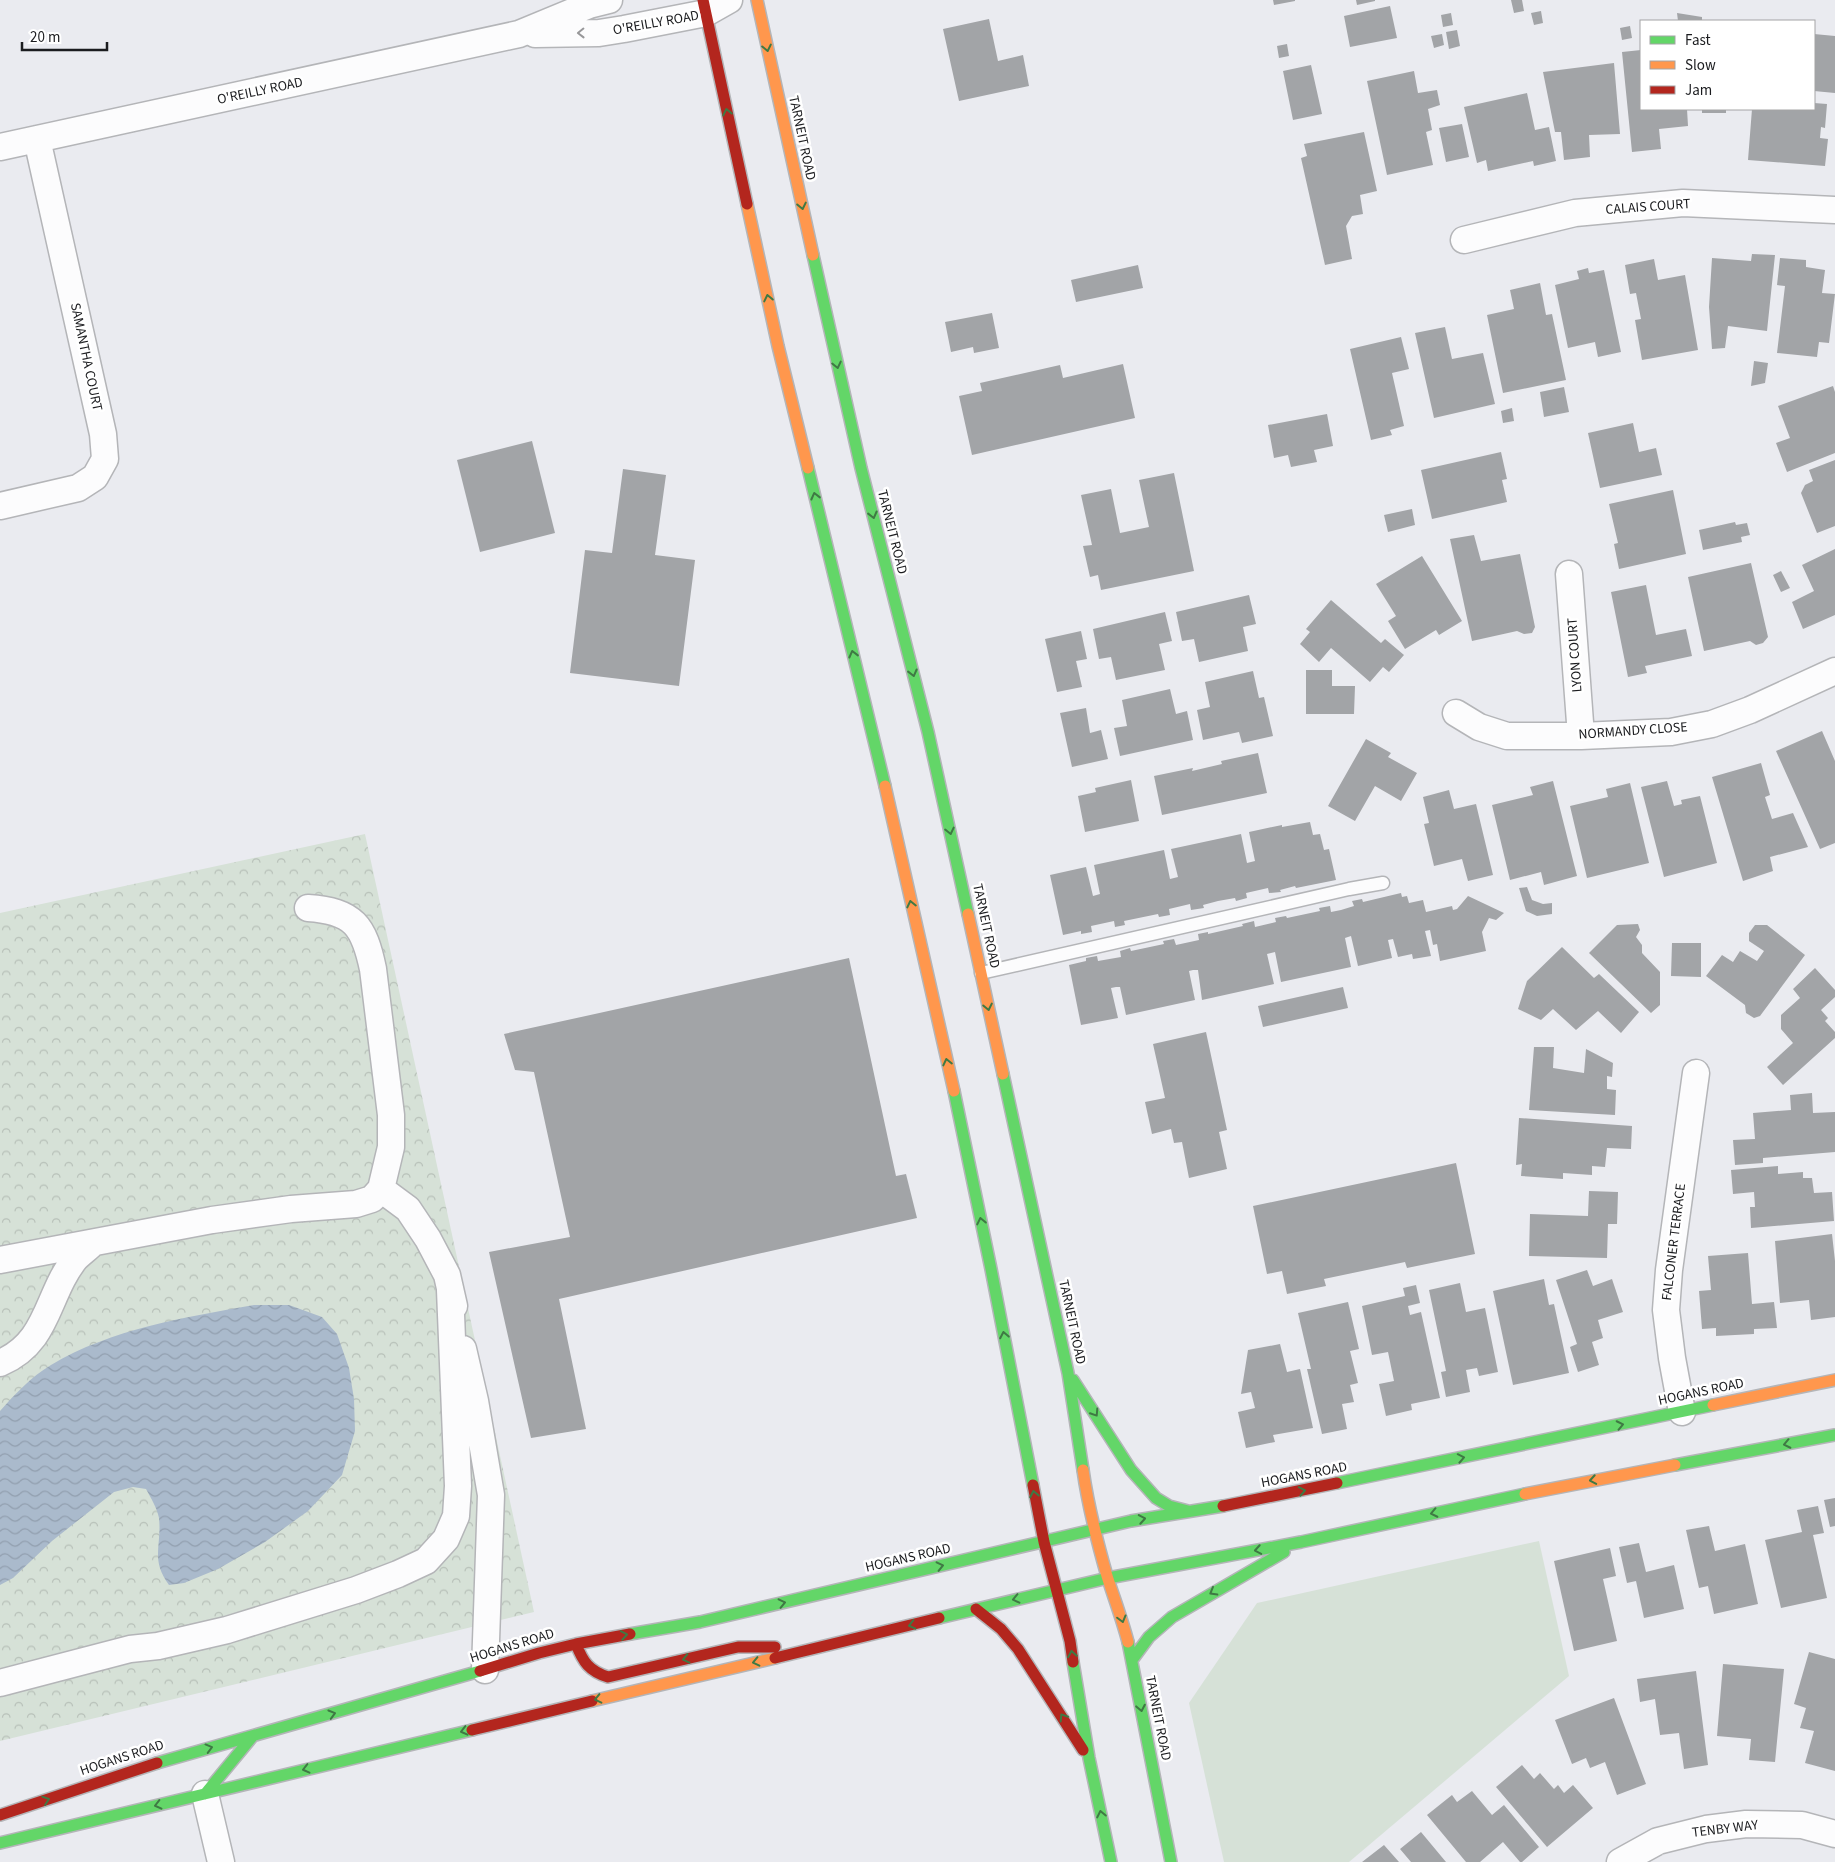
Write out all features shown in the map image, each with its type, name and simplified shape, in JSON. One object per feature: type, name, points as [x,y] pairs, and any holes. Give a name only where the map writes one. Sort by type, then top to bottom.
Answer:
[{"type":"street","name":"O'REILLY ROAD","points":[[0,147],[519,34],[589,5],[609,0]]},
{"type":"street","name":"O'REILLY ROAD","points":[[519,34],[599,33],[729,0]]},
{"type":"street","name":"TARNEIT ROAD","points":[[757,0],[861,468],[928,732],[1068,1373],[1084,1479],[1095,1531],[1108,1578],[1121,1614],[1132,1660],[1171,1862]]},
{"type":"street","points":[[705,7],[778,346],[873,735],[954,1095],[991,1269],[1044,1542],[1070,1641],[1089,1758],[1111,1862]]},
{"type":"street","name":"SAMANTHA COURT","points":[[0,506],[78,488],[95,477],[104,459],[103,434],[37,139]]},
{"type":"street","name":"CALAIS COURT","points":[[1464,240],[1575,213],[1683,203],[1835,210]]},
{"type":"street","name":"LYON COURT","points":[[1569,574],[1581,736]]},
{"type":"street","name":"NORMANDY CLOSE","points":[[1456,714],[1479,728],[1507,736],[1581,736],[1671,732],[1712,724],[1750,710],[1835,671]]},
{"type":"street","points":[[0,1260],[212,1220],[291,1209],[356,1204],[372,1199],[381,1189],[391,1147],[391,1115],[373,969],[368,947],[358,928],[346,916],[328,910],[308,908]]},
{"type":"street","name":"FALCONER TERRACE","points":[[1682,1412],[1672,1358],[1666,1310],[1668,1270],[1696,1073]]},
{"type":"street","points":[[381,1189],[408,1209],[428,1239],[447,1275],[475,1401],[491,1495],[485,1670]]},
{"type":"street","points":[[0,1363],[18,1354],[33,1338],[43,1322],[68,1270],[76,1258],[93,1243]]},
{"type":"street","points":[[0,1683],[130,1649],[158,1646],[226,1630],[356,1590],[426,1561],[446,1539],[456,1516],[458,1486],[450,1290]]},
{"type":"street","points":[[1068,1373],[1131,1470],[1156,1498],[1169,1506],[1188,1511]]},
{"type":"street","name":"HOGANS ROAD","points":[[0,1816],[166,1759],[576,1644],[700,1622],[1095,1531],[1131,1521],[1253,1500],[1835,1380]]},
{"type":"street","points":[[0,1843],[1108,1578],[1301,1542],[1578,1482],[1835,1435]]},
{"type":"street","points":[[1132,1660],[1149,1637],[1172,1617],[1301,1542]]},
{"type":"street","points":[[976,1609],[1001,1629],[1018,1649],[1089,1758]]},
{"type":"street","points":[[576,1644],[583,1664],[594,1673],[608,1677],[738,1647],[821,1647]]},
{"type":"street","points":[[205,1794],[252,1736]]},
{"type":"street","points":[[205,1794],[221,1862]]},
{"type":"street","name":"TENBY WAY","points":[[1620,1862],[1658,1841],[1706,1829],[1746,1824],[1802,1825],[1835,1834]]},
{"type":"lane","points":[[981,973],[1349,889],[1383,884]]},
{"type":"green space","points":[[365,834],[534,1612],[0,1741],[0,913]]},
{"type":"green space","points":[[1539,1541],[1569,1676],[1349,1862],[1224,1862],[1189,1703],[1257,1603]]},
{"type":"water","points":[[254,1305],[289,1305],[322,1317],[337,1334],[349,1368],[354,1399],[355,1431],[342,1475],[308,1511],[265,1542],[218,1569],[184,1583],[169,1585],[163,1576],[158,1560],[160,1528],[157,1511],[146,1489],[133,1487],[114,1492],[52,1541],[13,1578],[0,1585],[0,1411],[24,1386],[51,1365],[98,1342],[150,1326]]},
{"type":"building","points":[[1273,0],[1295,0],[1295,1],[1274,5]]},
{"type":"building","points":[[1356,0],[1375,0],[1375,1],[1357,5]]},
{"type":"building","points":[[1511,0],[1522,0],[1524,11],[1514,13]]},
{"type":"building","points":[[1390,6],[1397,38],[1350,47],[1344,16]]},
{"type":"building","points":[[1541,11],[1543,23],[1534,25],[1531,13]]},
{"type":"building","points":[[1451,13],[1453,25],[1443,27],[1441,15]]},
{"type":"building","points":[[1677,13],[1702,17],[1702,20],[1678,20]]},
{"type":"building","points":[[989,19],[998,61],[1023,55],[1029,86],[959,101],[943,29]]},
{"type":"building","points":[[1630,26],[1632,38],[1622,40],[1620,28]]},
{"type":"building","points":[[1457,30],[1460,46],[1449,49],[1446,32]]},
{"type":"building","points":[[1442,34],[1444,45],[1434,48],[1431,36]]},
{"type":"building","points":[[1815,34],[1835,36],[1835,93],[1815,91]]},
{"type":"building","points":[[1287,44],[1289,56],[1279,58],[1277,46]]},
{"type":"building","points":[[1640,50],[1640,110],[1687,110],[1688,126],[1659,129],[1661,149],[1632,152],[1622,52]]},
{"type":"building","points":[[1614,63],[1620,134],[1589,135],[1590,157],[1564,160],[1561,132],[1555,132],[1543,72]]},
{"type":"building","points":[[1311,65],[1322,114],[1293,120],[1283,71]]},
{"type":"building","points":[[1414,71],[1418,93],[1437,90],[1440,105],[1428,109],[1432,130],[1426,132],[1433,165],[1387,175],[1367,81]]},
{"type":"building","points":[[1527,93],[1535,130],[1549,127],[1556,161],[1534,166],[1533,161],[1488,171],[1486,160],[1477,163],[1464,107]]},
{"type":"building","points":[[1815,103],[1827,104],[1825,128],[1821,127],[1820,138],[1828,139],[1825,166],[1748,160],[1752,110],[1815,110]]},
{"type":"building","points":[[1702,110],[1726,110],[1726,113],[1702,113]]},
{"type":"building","points":[[1462,124],[1469,157],[1446,162],[1439,128]]},
{"type":"building","points":[[1364,132],[1377,191],[1360,195],[1363,214],[1352,216],[1346,226],[1352,259],[1325,265],[1301,158],[1307,156],[1304,144]]},
{"type":"building","points":[[1752,254],[1775,255],[1767,331],[1728,326],[1725,348],[1712,349],[1709,307],[1712,258],[1751,261]]},
{"type":"building","points":[[1780,258],[1806,260],[1806,267],[1825,270],[1822,293],[1835,294],[1829,343],[1819,342],[1817,357],[1777,353],[1785,286],[1777,285]]},
{"type":"building","points":[[1654,259],[1658,280],[1685,275],[1698,350],[1642,360],[1635,320],[1641,319],[1636,293],[1630,294],[1625,265]]},
{"type":"building","points":[[1138,265],[1143,288],[1076,302],[1071,280]]},
{"type":"building","points":[[1588,268],[1589,273],[1604,270],[1621,352],[1598,357],[1595,342],[1568,348],[1555,285],[1579,279],[1577,271]]},
{"type":"building","points":[[1540,283],[1546,315],[1552,314],[1566,380],[1503,393],[1487,315],[1514,309],[1510,290]]},
{"type":"building","points":[[992,313],[999,348],[974,353],[973,347],[951,352],[945,322]]},
{"type":"building","points":[[1445,327],[1452,359],[1483,353],[1495,404],[1434,418],[1415,333]]},
{"type":"building","points":[[1401,337],[1409,369],[1392,373],[1404,426],[1390,430],[1392,435],[1371,440],[1350,349]]},
{"type":"building","points":[[1754,361],[1768,363],[1765,383],[1751,386]]},
{"type":"building","points":[[1123,364],[1135,418],[972,455],[959,396],[982,391],[980,383],[1060,365],[1063,378]]},
{"type":"building","points":[[1833,386],[1835,392],[1835,453],[1787,472],[1776,443],[1790,438],[1778,406]]},
{"type":"building","points":[[1564,387],[1569,412],[1544,417],[1540,392]]},
{"type":"building","points":[[1512,408],[1514,421],[1503,423],[1501,411]]},
{"type":"building","points":[[1327,414],[1333,446],[1314,450],[1317,462],[1291,467],[1288,455],[1274,458],[1268,425]]},
{"type":"building","points":[[1633,423],[1639,452],[1656,448],[1662,475],[1600,488],[1588,433]]},
{"type":"building","points":[[532,441],[555,533],[480,552],[457,460]]},
{"type":"building","points":[[1501,452],[1507,479],[1502,480],[1507,502],[1432,519],[1421,470]]},
{"type":"building","points":[[1835,460],[1835,526],[1817,533],[1801,493],[1805,485],[1813,481],[1809,470]]},
{"type":"building","points":[[623,469],[666,475],[655,555],[695,560],[679,686],[570,673],[585,550],[612,553]]},
{"type":"building","points":[[1174,473],[1194,571],[1101,590],[1098,575],[1090,577],[1083,546],[1092,545],[1081,495],[1111,489],[1120,533],[1149,527],[1139,480]]},
{"type":"building","points":[[1673,490],[1686,554],[1619,569],[1614,544],[1618,543],[1609,504]]},
{"type":"building","points":[[1412,509],[1415,525],[1388,532],[1384,515]]},
{"type":"building","points":[[1735,522],[1736,525],[1747,523],[1750,535],[1741,537],[1742,542],[1703,550],[1699,530]]},
{"type":"building","points":[[1474,535],[1481,561],[1520,554],[1535,627],[1532,633],[1524,634],[1517,631],[1472,641],[1450,539]]},
{"type":"building","points":[[1835,549],[1835,615],[1803,629],[1792,602],[1814,591],[1802,565]]},
{"type":"building","points":[[1422,556],[1462,621],[1439,635],[1436,630],[1405,649],[1388,621],[1396,616],[1376,584]]},
{"type":"building","points":[[1751,563],[1768,637],[1763,643],[1756,645],[1750,641],[1704,651],[1688,577]]},
{"type":"building","points":[[1781,571],[1790,588],[1781,592],[1773,575]]},
{"type":"building","points":[[1646,585],[1656,635],[1686,629],[1692,656],[1645,666],[1647,673],[1628,677],[1611,592]]},
{"type":"building","points":[[1249,595],[1256,624],[1243,627],[1248,651],[1199,662],[1194,639],[1182,641],[1176,612]]},
{"type":"building","points":[[1331,600],[1381,643],[1385,639],[1404,655],[1389,672],[1383,667],[1370,682],[1331,648],[1319,662],[1300,644],[1310,632],[1306,629]]},
{"type":"building","points":[[1165,612],[1172,641],[1159,644],[1165,670],[1116,680],[1111,657],[1099,659],[1093,629]]},
{"type":"building","points":[[1081,631],[1087,659],[1076,661],[1082,687],[1057,692],[1045,639]]},
{"type":"building","points":[[1306,670],[1332,670],[1332,686],[1355,686],[1354,714],[1306,714]]},
{"type":"building","points":[[1253,671],[1259,698],[1264,697],[1273,736],[1242,743],[1239,732],[1203,740],[1197,710],[1210,707],[1205,682]]},
{"type":"building","points":[[1170,689],[1176,714],[1187,711],[1193,740],[1120,756],[1114,728],[1127,726],[1122,700]]},
{"type":"building","points":[[1086,708],[1090,733],[1101,730],[1108,759],[1072,767],[1060,713]]},
{"type":"building","points":[[1822,731],[1835,761],[1835,843],[1820,849],[1776,751]]},
{"type":"building","points":[[1366,739],[1391,753],[1388,757],[1417,773],[1401,801],[1375,786],[1355,821],[1328,806]]},
{"type":"building","points":[[1258,753],[1267,793],[1162,815],[1154,776],[1193,768],[1192,771],[1222,764],[1221,761]]},
{"type":"building","points":[[1761,763],[1770,795],[1765,797],[1772,819],[1793,813],[1808,847],[1770,857],[1773,871],[1743,881],[1712,777]]},
{"type":"building","points":[[1131,780],[1139,821],[1085,832],[1078,796],[1096,792],[1095,788]]},
{"type":"building","points":[[1553,781],[1577,876],[1544,885],[1541,872],[1510,880],[1492,805],[1533,795],[1530,787]]},
{"type":"building","points":[[1667,781],[1674,806],[1682,804],[1681,800],[1700,796],[1717,863],[1664,877],[1641,787]]},
{"type":"building","points":[[1630,783],[1649,863],[1587,878],[1570,806],[1608,797],[1606,789]]},
{"type":"building","points":[[1449,790],[1454,809],[1476,804],[1493,875],[1468,881],[1462,859],[1434,866],[1424,824],[1429,823],[1423,797]]},
{"type":"building","points":[[1310,822],[1313,835],[1320,834],[1324,850],[1329,849],[1336,880],[1296,888],[1295,886],[1280,890],[1281,892],[1269,893],[1268,888],[1246,893],[1247,898],[1236,901],[1235,898],[1218,901],[1203,905],[1204,908],[1191,910],[1190,904],[1169,909],[1170,915],[1159,917],[1158,914],[1124,921],[1125,925],[1115,927],[1114,921],[1091,926],[1092,932],[1081,934],[1081,931],[1063,935],[1050,875],[1086,867],[1093,896],[1100,894],[1094,865],[1164,850],[1170,879],[1178,877],[1171,849],[1241,834],[1247,863],[1255,861],[1249,832],[1282,825],[1282,827]]},
{"type":"building","points":[[1527,887],[1532,900],[1543,904],[1552,903],[1552,914],[1537,916],[1526,911],[1519,888]]},
{"type":"building","points":[[1401,893],[1402,897],[1407,896],[1409,903],[1423,900],[1426,912],[1452,906],[1453,910],[1457,909],[1468,896],[1504,913],[1496,920],[1489,918],[1482,932],[1486,951],[1440,961],[1437,944],[1433,945],[1430,930],[1425,931],[1431,956],[1413,959],[1412,954],[1398,957],[1393,939],[1388,940],[1392,958],[1358,966],[1351,936],[1345,938],[1351,967],[1281,982],[1275,952],[1267,954],[1274,984],[1202,1000],[1198,970],[1193,970],[1189,971],[1195,1000],[1126,1015],[1120,987],[1111,988],[1118,1018],[1081,1025],[1069,965],[1097,956],[1098,961],[1121,957],[1120,951],[1130,948],[1131,951],[1164,944],[1163,941],[1174,939],[1176,945],[1199,940],[1198,934],[1208,932],[1208,934],[1243,926],[1242,924],[1254,921],[1255,927],[1276,922],[1275,918],[1286,916],[1287,918],[1320,911],[1319,908],[1330,906],[1331,912],[1341,910],[1354,906],[1352,901],[1362,899],[1363,902]]},
{"type":"building","points":[[1638,924],[1640,930],[1636,937],[1642,945],[1642,953],[1660,972],[1660,1005],[1651,1013],[1589,953],[1617,925]]},
{"type":"building","points":[[1755,925],[1767,925],[1805,955],[1760,1016],[1754,1018],[1746,1013],[1745,1005],[1706,976],[1722,955],[1733,962],[1740,951],[1757,961],[1764,951],[1749,941],[1749,933]]},
{"type":"building","points":[[1672,943],[1701,943],[1701,977],[1671,976]]},
{"type":"building","points":[[1562,947],[1594,978],[1599,974],[1639,1012],[1621,1033],[1598,1011],[1576,1030],[1553,1009],[1541,1020],[1518,1009],[1527,981]]},
{"type":"building","points":[[849,958],[896,1176],[906,1174],[917,1218],[559,1299],[586,1429],[531,1438],[489,1252],[570,1237],[534,1072],[515,1070],[504,1034]]},
{"type":"building","points":[[1815,968],[1835,990],[1835,997],[1821,1010],[1828,1018],[1825,1021],[1835,1032],[1835,1038],[1783,1085],[1767,1067],[1793,1043],[1781,1029],[1781,1015],[1800,998],[1793,989]]},
{"type":"building","points":[[1343,987],[1348,1008],[1263,1027],[1258,1006]]},
{"type":"building","points":[[1206,1032],[1227,1130],[1219,1132],[1227,1169],[1189,1178],[1182,1142],[1174,1143],[1171,1129],[1152,1134],[1145,1102],[1165,1098],[1153,1044]]},
{"type":"building","points":[[1534,1047],[1554,1047],[1553,1068],[1584,1073],[1586,1049],[1613,1063],[1612,1077],[1607,1076],[1607,1089],[1616,1090],[1615,1115],[1529,1110]]},
{"type":"building","points":[[1812,1093],[1813,1113],[1835,1112],[1835,1152],[1763,1158],[1763,1163],[1735,1165],[1733,1140],[1755,1139],[1753,1113],[1791,1110],[1790,1095]]},
{"type":"building","points":[[1519,1118],[1632,1126],[1631,1149],[1607,1148],[1605,1167],[1592,1166],[1592,1175],[1563,1173],[1563,1179],[1521,1176],[1522,1164],[1516,1165]]},
{"type":"building","points":[[1456,1163],[1475,1254],[1407,1268],[1405,1262],[1324,1279],[1326,1286],[1287,1294],[1282,1271],[1267,1274],[1253,1206]]},
{"type":"building","points":[[1778,1166],[1778,1174],[1803,1172],[1803,1178],[1812,1178],[1814,1193],[1832,1192],[1834,1221],[1751,1228],[1750,1207],[1755,1207],[1754,1192],[1733,1194],[1731,1170]]},
{"type":"building","points":[[1589,1191],[1618,1192],[1617,1224],[1608,1224],[1607,1258],[1529,1256],[1530,1214],[1588,1216]]},
{"type":"building","points":[[1832,1234],[1835,1261],[1835,1317],[1811,1320],[1809,1300],[1780,1303],[1775,1241]]},
{"type":"building","points":[[1748,1253],[1752,1304],[1774,1302],[1777,1328],[1754,1329],[1754,1334],[1716,1336],[1716,1328],[1702,1329],[1699,1291],[1711,1290],[1708,1256]]},
{"type":"building","points":[[1587,1270],[1593,1286],[1612,1279],[1623,1312],[1598,1320],[1603,1338],[1592,1342],[1599,1365],[1578,1372],[1570,1347],[1577,1344],[1556,1280]]},
{"type":"building","points":[[1544,1279],[1549,1305],[1554,1304],[1569,1373],[1513,1385],[1493,1291]]},
{"type":"building","points":[[1460,1283],[1466,1312],[1485,1308],[1498,1372],[1479,1376],[1477,1368],[1466,1370],[1470,1392],[1446,1397],[1441,1372],[1446,1371],[1429,1290]]},
{"type":"building","points":[[1416,1285],[1420,1303],[1408,1306],[1410,1315],[1421,1312],[1440,1398],[1411,1404],[1412,1410],[1386,1416],[1379,1384],[1394,1381],[1388,1352],[1372,1355],[1362,1306],[1405,1296],[1403,1288]]},
{"type":"building","points":[[1348,1302],[1359,1349],[1350,1351],[1358,1383],[1350,1385],[1354,1402],[1342,1404],[1347,1429],[1322,1434],[1307,1369],[1311,1369],[1298,1313]]},
{"type":"building","points":[[1280,1344],[1287,1372],[1300,1369],[1313,1428],[1273,1435],[1275,1442],[1246,1448],[1238,1412],[1255,1408],[1251,1392],[1241,1394],[1248,1350]]},
{"type":"building","points":[[1835,1498],[1835,1526],[1830,1527],[1824,1500]]},
{"type":"building","points":[[1818,1506],[1824,1533],[1813,1535],[1827,1598],[1781,1608],[1765,1540],[1802,1532],[1797,1510]]},
{"type":"building","points":[[1709,1526],[1715,1551],[1745,1544],[1758,1604],[1714,1614],[1708,1586],[1699,1588],[1686,1530]]},
{"type":"building","points":[[1639,1543],[1646,1572],[1674,1565],[1684,1609],[1644,1618],[1636,1581],[1627,1583],[1619,1547]]},
{"type":"building","points":[[1610,1548],[1616,1576],[1603,1579],[1617,1641],[1574,1651],[1554,1561]]},
{"type":"building","points":[[1809,1652],[1835,1659],[1835,1771],[1805,1763],[1814,1731],[1800,1728],[1806,1708],[1794,1704]]},
{"type":"building","points":[[1723,1664],[1784,1669],[1775,1762],[1749,1760],[1751,1739],[1717,1736]]},
{"type":"building","points":[[1696,1671],[1708,1765],[1684,1769],[1679,1733],[1660,1735],[1655,1699],[1640,1702],[1637,1679]]},
{"type":"building","points":[[1614,1698],[1646,1784],[1617,1795],[1605,1762],[1590,1768],[1586,1758],[1572,1764],[1555,1720]]},
{"type":"building","points":[[1522,1765],[1534,1779],[1540,1773],[1554,1789],[1558,1785],[1564,1793],[1573,1785],[1593,1808],[1547,1847],[1496,1787]]},
{"type":"building","points":[[1472,1791],[1492,1815],[1504,1805],[1539,1847],[1520,1862],[1503,1842],[1480,1862],[1466,1862],[1427,1815],[1452,1795],[1457,1802]]},
{"type":"building","points":[[1421,1832],[1446,1862],[1411,1862],[1400,1849]]},
{"type":"building","points":[[1384,1845],[1399,1862],[1362,1862]]},
{"type":"traffic: fast","points":[[813,255],[861,468],[928,732],[968,914]]},
{"type":"traffic: fast","points":[[808,468],[885,786]]},
{"type":"traffic: fast","points":[[1003,1074],[1068,1373],[1083,1470]]},
{"type":"traffic: fast","points":[[954,1091],[1033,1485]]},
{"type":"traffic: fast","points":[[1073,1380],[1131,1470],[1156,1498],[1169,1506],[1188,1511]]},
{"type":"traffic: fast","points":[[1337,1483],[1713,1405]]},
{"type":"traffic: fast","points":[[1675,1465],[1835,1435]]},
{"type":"traffic: fast","points":[[939,1618],[1108,1578],[1301,1542],[1525,1494]]},
{"type":"traffic: fast","points":[[630,1634],[700,1622],[1131,1521],[1223,1506]]},
{"type":"traffic: fast","points":[[1132,1660],[1149,1637],[1172,1617],[1284,1552]]},
{"type":"traffic: fast","points":[[1128,1642],[1171,1862]]},
{"type":"traffic: fast","points":[[1073,1662],[1089,1758],[1111,1862]]},
{"type":"traffic: fast","points":[[157,1763],[480,1671]]},
{"type":"traffic: fast","points":[[0,1843],[472,1730]]},
{"type":"traffic: fast","points":[[205,1794],[252,1737]]},
{"type":"traffic: slow","points":[[757,0],[813,255]]},
{"type":"traffic: slow","points":[[747,204],[778,346],[808,468]]},
{"type":"traffic: slow","points":[[885,786],[954,1091]]},
{"type":"traffic: slow","points":[[968,914],[1003,1074]]},
{"type":"traffic: slow","points":[[1713,1405],[1835,1380]]},
{"type":"traffic: slow","points":[[1525,1494],[1675,1465]]},
{"type":"traffic: slow","points":[[1083,1470],[1100,1550],[1128,1642]]},
{"type":"traffic: slow","points":[[592,1701],[775,1658]]},
{"type":"traffic: jam","points":[[703,0],[747,204]]},
{"type":"traffic: jam","points":[[1223,1506],[1337,1483]]},
{"type":"traffic: jam","points":[[1033,1485],[1044,1542],[1070,1641],[1073,1662]]},
{"type":"traffic: jam","points":[[976,1609],[1001,1629],[1018,1649],[1083,1750]]},
{"type":"traffic: jam","points":[[775,1658],[939,1618]]},
{"type":"traffic: jam","points":[[480,1671],[539,1653],[630,1634]]},
{"type":"traffic: jam","points":[[576,1644],[587,1665],[596,1672],[608,1677],[738,1647],[775,1647]]},
{"type":"traffic: jam","points":[[472,1730],[592,1701]]},
{"type":"traffic: jam","points":[[0,1815],[157,1763]]}]
